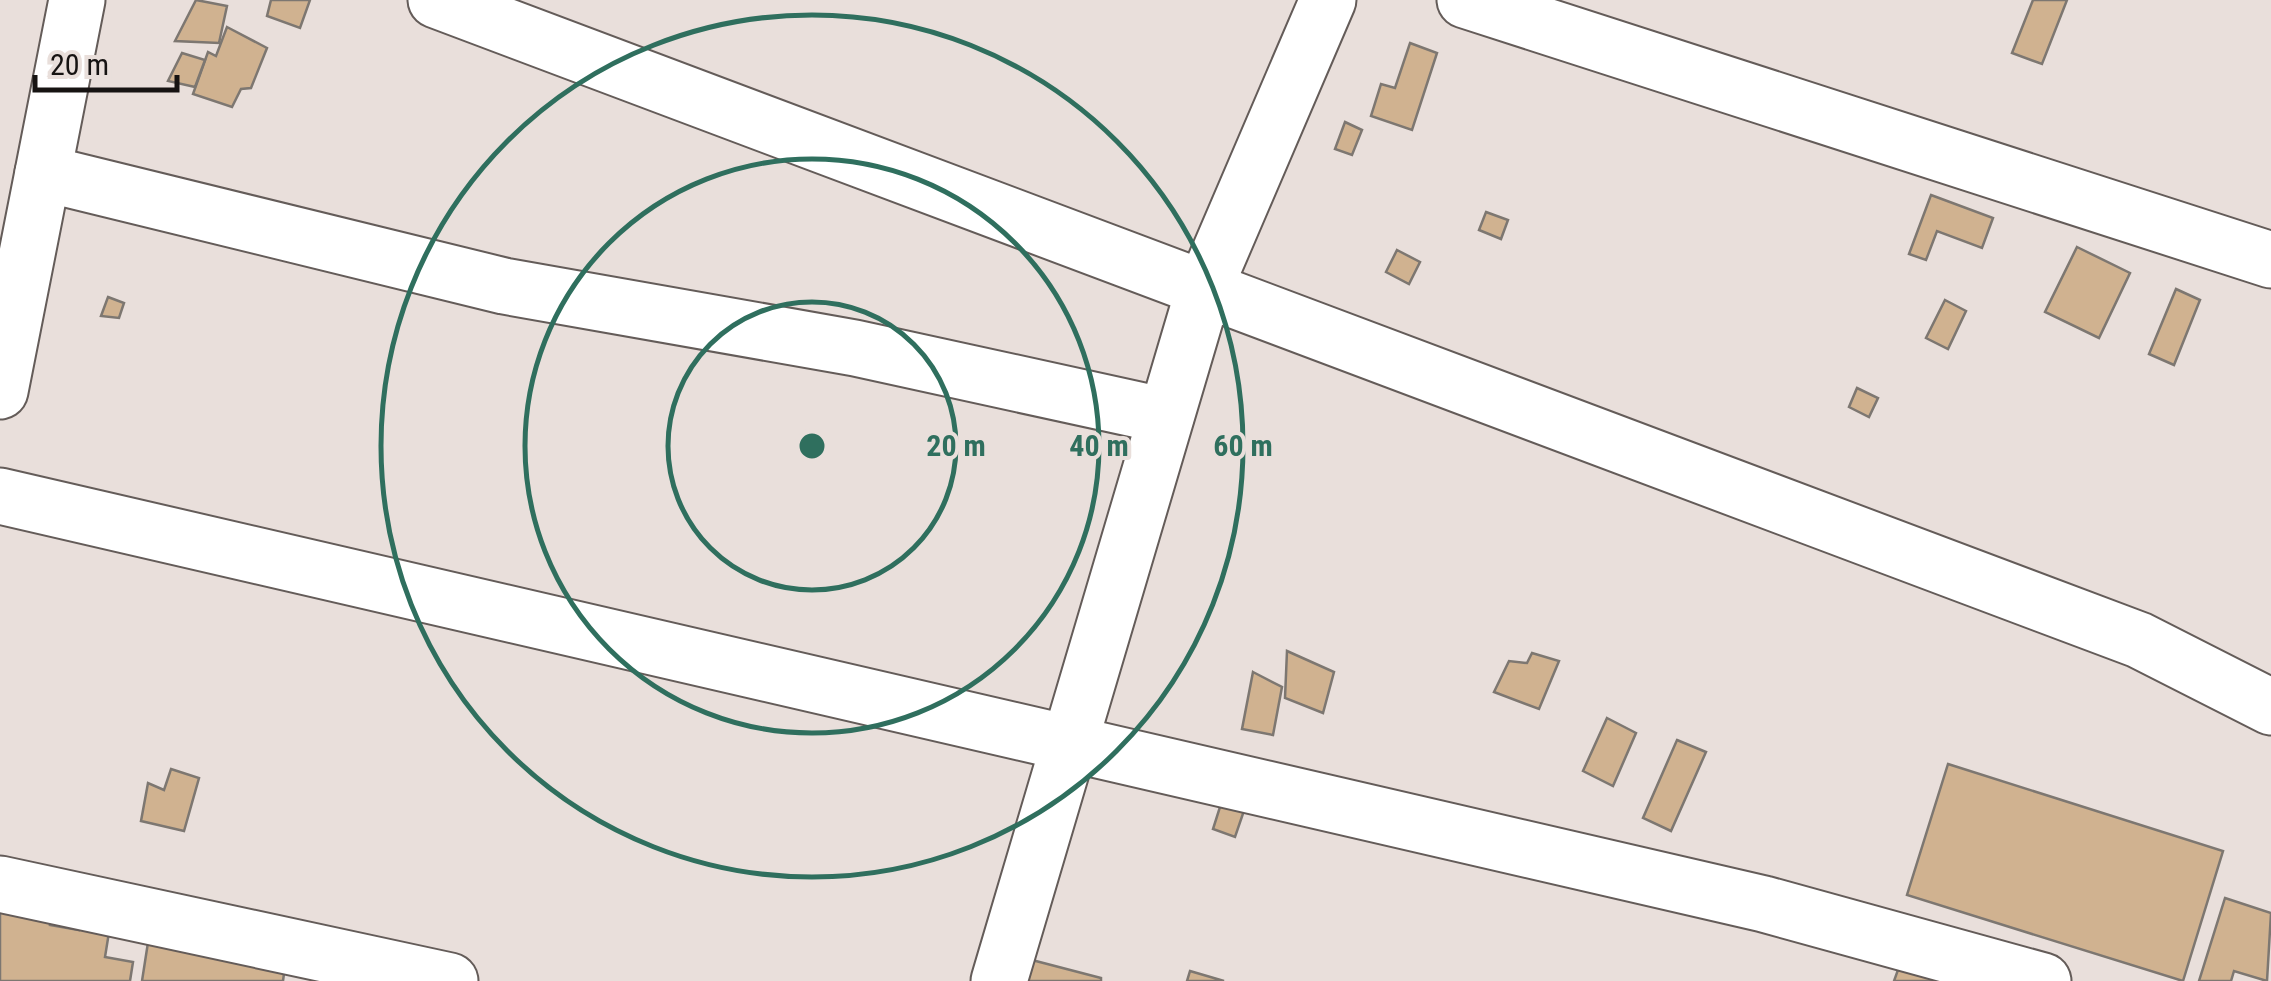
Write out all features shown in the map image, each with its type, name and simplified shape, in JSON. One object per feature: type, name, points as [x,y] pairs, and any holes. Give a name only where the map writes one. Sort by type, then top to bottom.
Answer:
[{"type":"street","points":[[0,392],[77,0]]},
{"type":"street","points":[[436,0],[2139,640],[2271,708]]},
{"type":"street","points":[[998,981],[1204,289],[1328,0]]},
{"type":"street","points":[[1464,0],[2271,260]]},
{"type":"street","points":[[43,173],[504,286],[855,348],[1166,416]]},
{"type":"street","points":[[0,496],[1764,904],[2043,981]]},
{"type":"street","points":[[0,884],[450,981]]},
{"type":"building","points":[[196,0],[227,6],[219,43],[175,41]]},
{"type":"building","points":[[271,0],[310,0],[300,28],[267,16]]},
{"type":"building","points":[[2033,0],[2067,0],[2042,64],[2012,53]]},
{"type":"building","points":[[227,27],[267,48],[251,88],[241,89],[232,107],[193,94],[208,52],[216,56]]},
{"type":"building","points":[[1410,43],[1437,53],[1412,130],[1371,116],[1381,84],[1395,88]]},
{"type":"building","points":[[182,53],[205,60],[195,87],[168,81]]},
{"type":"building","points":[[1345,122],[1362,130],[1352,155],[1335,149]]},
{"type":"building","points":[[1931,195],[1993,218],[1982,248],[1937,231],[1926,260],[1909,254]]},
{"type":"building","points":[[1486,212],[1508,220],[1501,239],[1479,230]]},
{"type":"building","points":[[2077,247],[2130,273],[2099,338],[2045,312]]},
{"type":"building","points":[[1397,250],[1420,262],[1409,284],[1386,272]]},
{"type":"building","points":[[2176,289],[2200,300],[2174,365],[2149,354]]},
{"type":"building","points":[[108,297],[124,303],[119,318],[101,316]]},
{"type":"building","points":[[1945,300],[1966,311],[1948,349],[1926,338]]},
{"type":"building","points":[[1857,388],[1878,398],[1869,417],[1849,407]]},
{"type":"building","points":[[1287,651],[1334,672],[1323,713],[1285,698]]},
{"type":"building","points":[[1532,653],[1559,661],[1539,709],[1494,692],[1509,661],[1527,663]]},
{"type":"building","points":[[1253,672],[1282,687],[1273,735],[1242,729]]},
{"type":"building","points":[[1607,718],[1636,733],[1613,786],[1583,771]]},
{"type":"building","points":[[1677,740],[1706,752],[1671,831],[1643,818]]},
{"type":"building","points":[[1948,764],[2223,851],[2183,981],[1907,895]]},
{"type":"building","points":[[171,769],[199,778],[184,831],[141,821],[148,783],[164,790]]},
{"type":"building","points":[[1225,791],[1248,799],[1235,837],[1213,829]]},
{"type":"building","points":[[2225,898],[2271,913],[2267,981],[2234,971],[2231,981],[2199,981]]},
{"type":"building","points":[[0,901],[52,911],[50,925],[79,930],[83,914],[111,920],[105,957],[133,962],[130,981],[0,981]]},
{"type":"building","points":[[149,936],[286,959],[283,981],[142,981]]},
{"type":"building","points":[[1904,953],[1978,981],[1894,981]]},
{"type":"building","points":[[1032,960],[1101,978],[1101,981],[1027,981]]},
{"type":"building","points":[[1190,971],[1224,981],[1187,981]]}]
